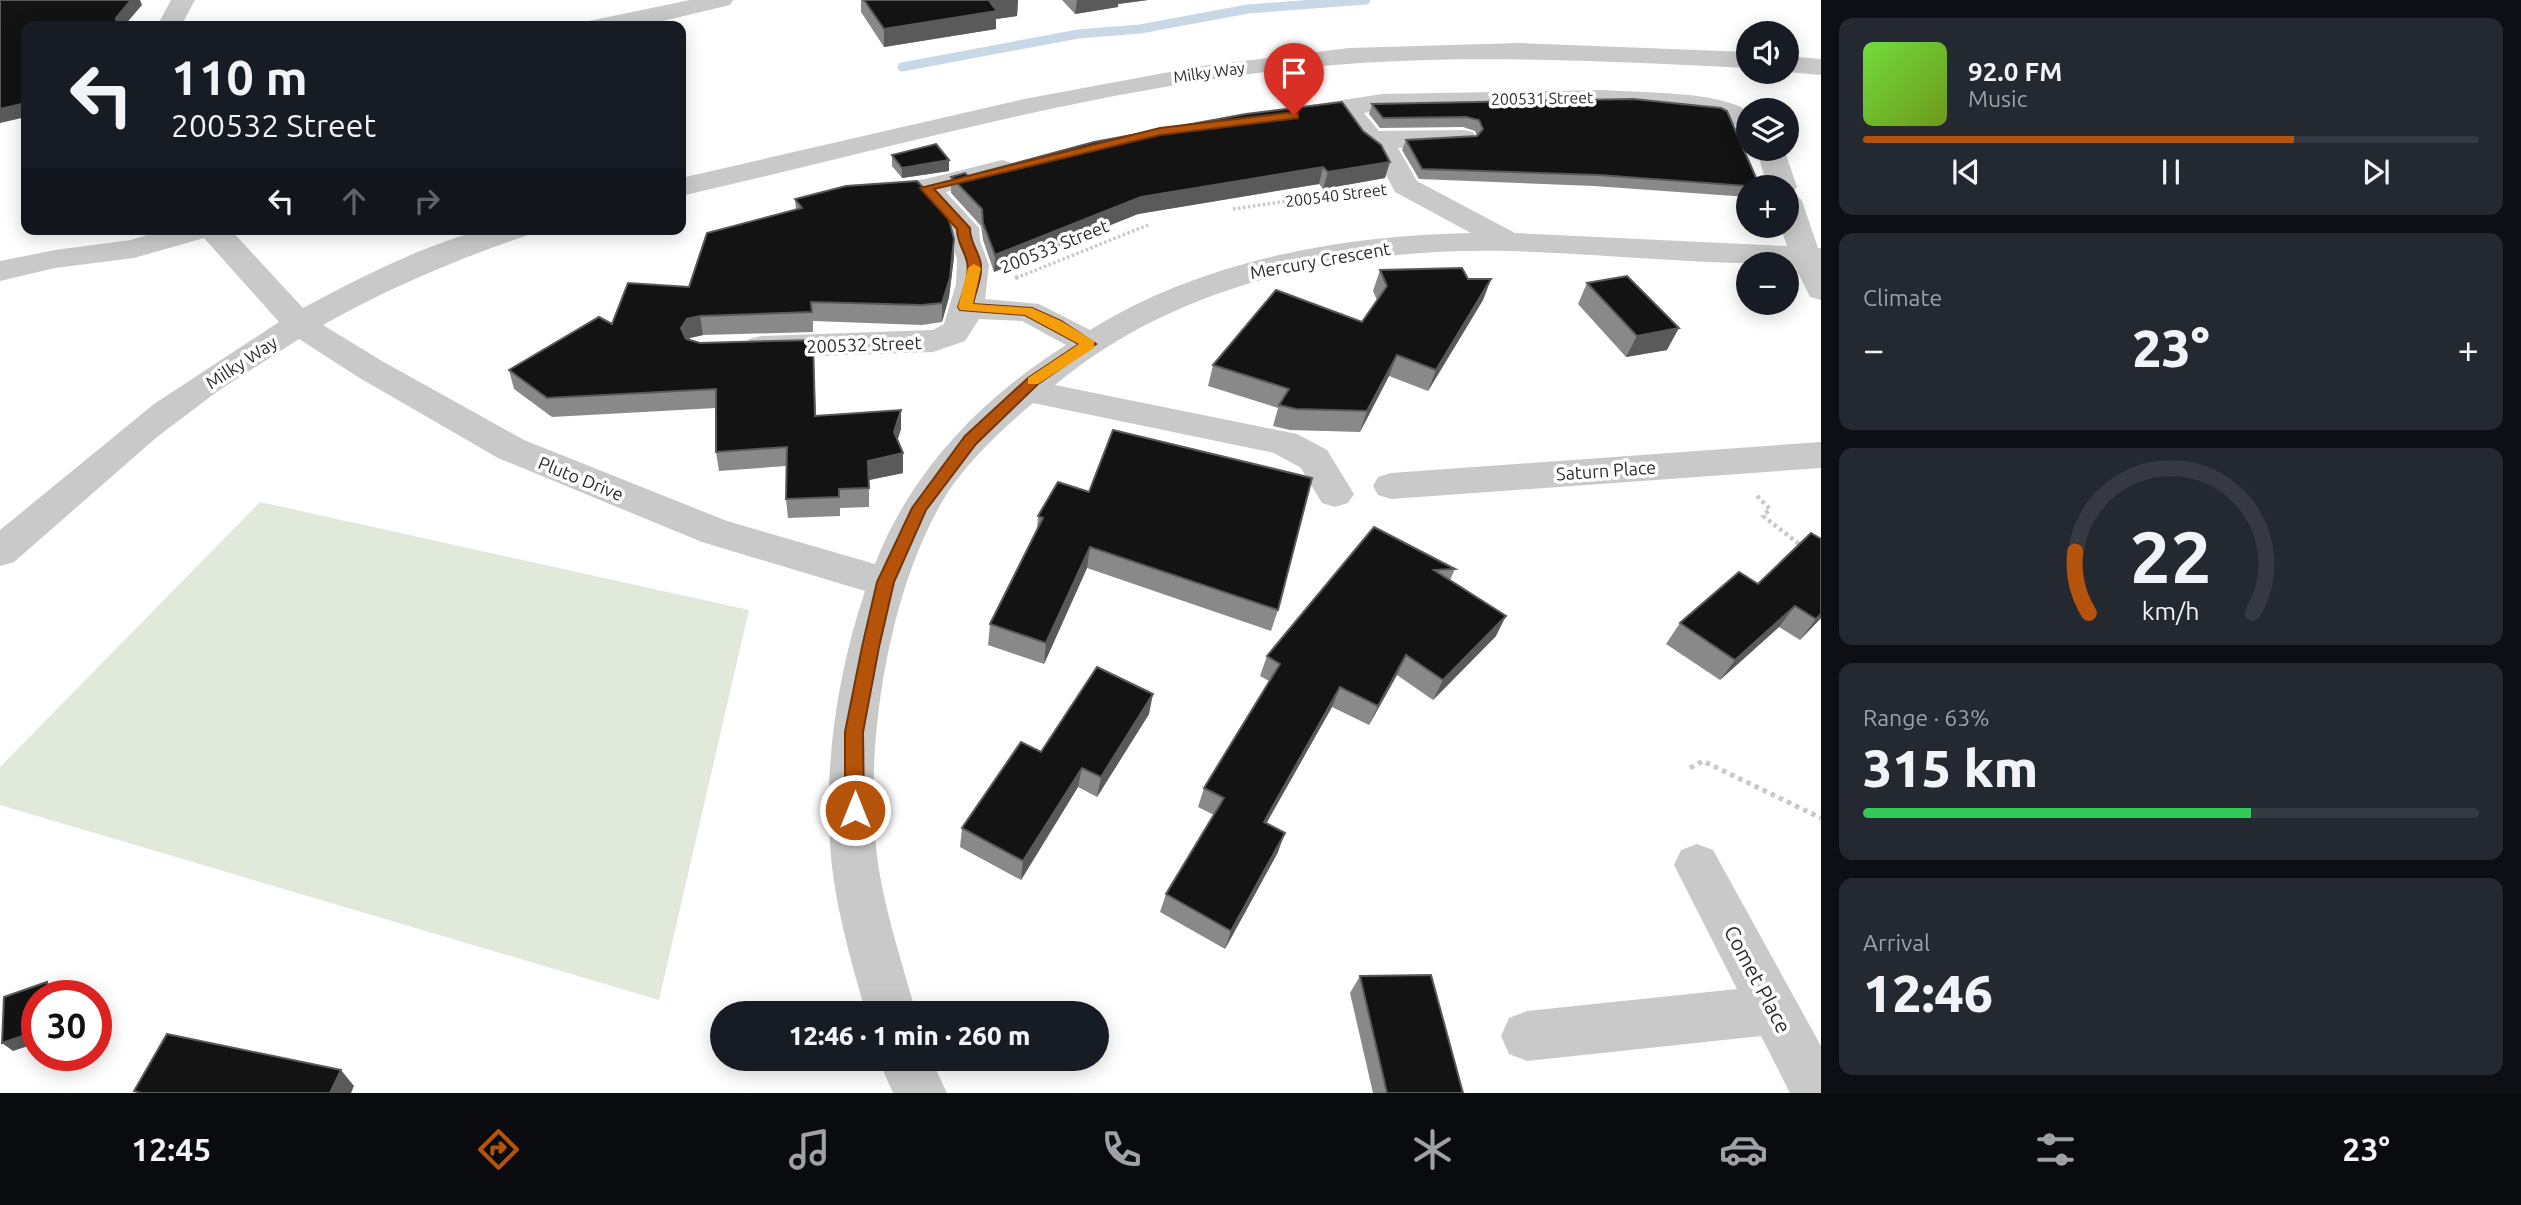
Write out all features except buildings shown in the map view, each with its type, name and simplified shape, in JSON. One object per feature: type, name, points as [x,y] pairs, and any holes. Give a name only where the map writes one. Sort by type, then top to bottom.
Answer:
[{"type":"street","points":[[172,21],[183,0]]},
{"type":"street","points":[[632,21],[721,0]]},
{"type":"street","name":"Milky Way","points":[[686,186],[1064,98],[1171,77],[1294,61],[1469,51],[1623,53],[1736,59]]},
{"type":"street","points":[[1799,65],[1821,67]]},
{"type":"street","name":"200531 Street","points":[[1266,118],[1382,102],[1604,97],[1710,106],[1736,116]]},
{"type":"street","points":[[1345,106],[1371,140],[1390,156],[1405,187]]},
{"type":"street","points":[[1371,140],[1463,138]]},
{"type":"street","points":[[841,193],[926,188],[1026,163]]},
{"type":"street","name":"200540 Street","points":[[1405,187],[1509,242]]},
{"type":"street","name":"200532 Street","points":[[727,348],[933,341],[953,334],[959,327],[968,299],[974,270],[973,258],[963,242],[964,228],[926,188]]},
{"type":"street","points":[[1799,226],[1813,256],[1821,290]]},
{"type":"street","points":[[5,272],[55,259],[134,249],[181,235]]},
{"type":"street","name":"Pluto Drive","points":[[218,235],[299,324],[370,369],[511,449],[715,532],[886,582]]},
{"type":"street","name":"Milky Way","points":[[0,552],[165,412],[299,324],[396,274],[499,235]]},
{"type":"street","name":"Mercury Crescent","points":[[887,1001],[876,962],[855,863],[854,732],[886,582],[920,508],[971,440],[1033,381],[1089,344],[1155,306],[1217,281],[1269,266],[1417,243],[1509,242],[1813,256]]},
{"type":"street","points":[[968,299],[1028,311],[1089,344]]},
{"type":"street","points":[[1024,390],[1284,443],[1314,459],[1335,494]]},
{"type":"street","name":"Saturn Place","points":[[1391,485],[1821,455]]},
{"type":"street","name":"Comet Place","points":[[1697,865],[1818,1093]]},
{"type":"street","points":[[1527,1036],[1774,1010]]},
{"type":"street","points":[[910,1071],[921,1093]]},
{"type":"path","name":"200540 Street","points":[[1233,209],[1405,187]]},
{"type":"path","name":"200533 Street","points":[[968,299],[1148,225]]},
{"type":"path","points":[[1723,462],[1770,509],[1763,516],[1811,554]]},
{"type":"path","points":[[1690,768],[1703,761],[1821,818]]},
{"type":"shaded area","points":[[260,502],[749,610],[659,1000],[0,805],[0,767]]},
{"type":"waterway","points":[[902,67],[1078,34],[1140,29],[1248,9],[1366,0]]},
{"type":"slow traffic","points":[[974,268],[965,307],[1028,311],[1089,344],[1033,381]]},
{"type":"route","points":[[855,810],[854,732],[871,647],[886,582],[920,508],[971,440],[1033,381],[1089,344],[1028,311],[965,307],[974,270],[973,258],[963,242],[964,228],[926,188],[1160,131],[1294,115]]}]
